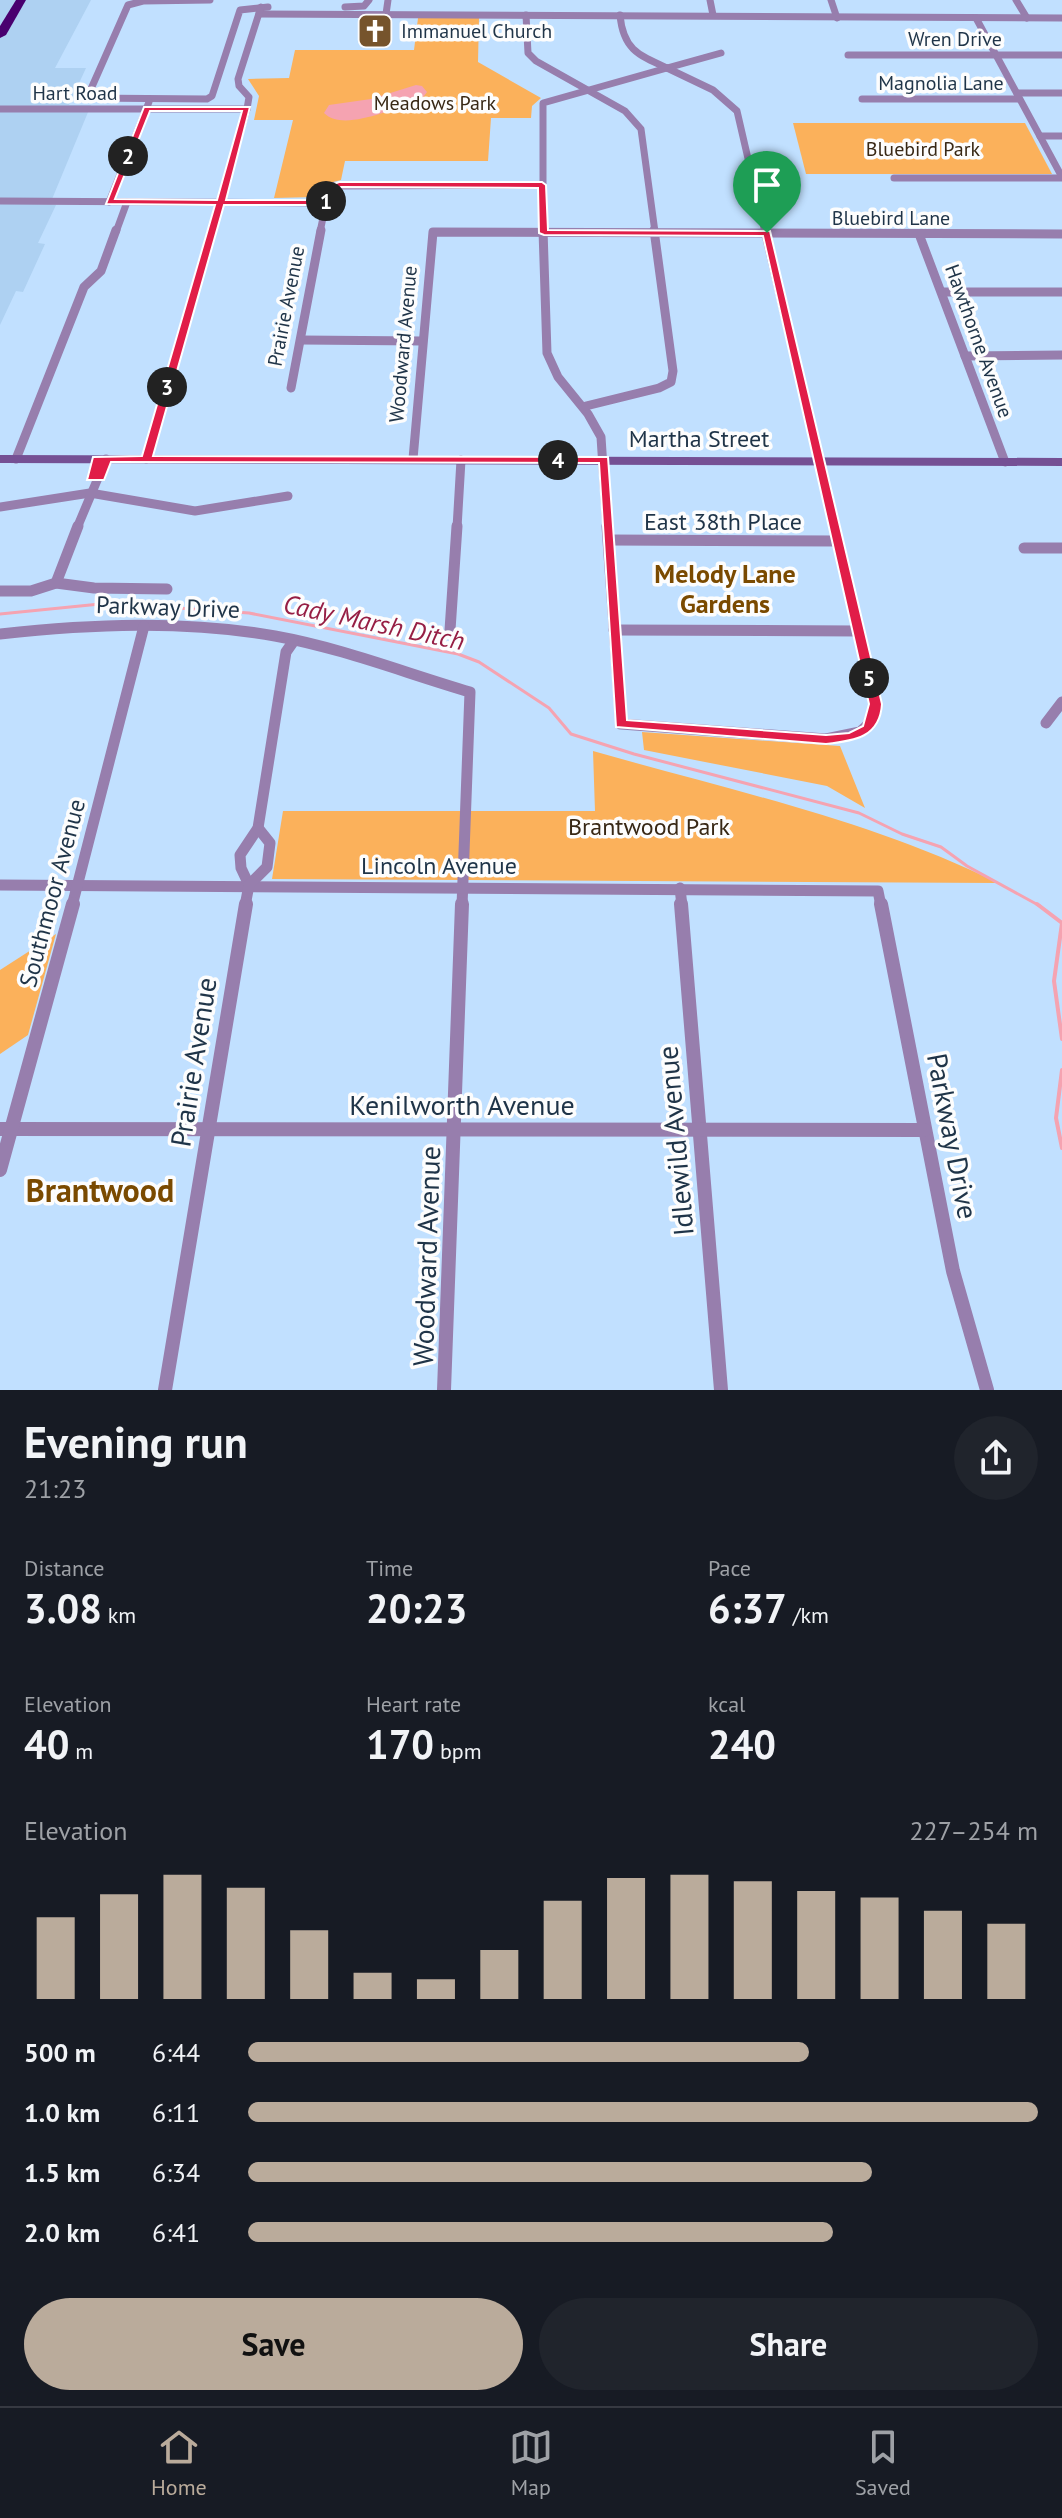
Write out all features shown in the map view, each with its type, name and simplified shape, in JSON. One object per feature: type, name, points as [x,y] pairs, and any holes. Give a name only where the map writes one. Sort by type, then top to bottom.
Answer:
[{"type":"highway","points":[[0,35],[21,0]]},
{"type":"street","points":[[210,0],[143,1],[128,5],[86,95],[94,99],[151,100],[198,100],[212,96],[240,10],[357,7],[364,6],[369,0]]},
{"type":"street","points":[[386,14],[388,0]]},
{"type":"street","points":[[710,0],[713,15]]},
{"type":"street","points":[[831,0],[837,18]]},
{"type":"street","points":[[1016,0],[1027,18]]},
{"type":"street","points":[[260,10],[386,14],[1062,18]]},
{"type":"street","points":[[146,459],[247,109],[249,97],[239,86],[238,79],[260,10]]},
{"type":"street","points":[[526,15],[525,46],[528,53],[633,117],[641,129],[673,371],[671,382],[659,388],[586,406]]},
{"type":"street","points":[[620,15],[622,36],[626,43],[669,67],[725,97],[737,111],[876,704],[875,717],[868,729],[852,737],[826,739],[621,724],[604,460],[596,422],[586,406],[559,383],[547,353],[541,108],[550,100],[588,90],[669,67],[721,53]]},
{"type":"street","points":[[894,178],[1062,177],[976,18]]},
{"type":"street","name":"Wren Drive","points":[[848,55],[1062,55]]},
{"type":"street","name":"Magnolia Lane","points":[[862,99],[1062,93]]},
{"type":"street","points":[[109,202],[151,100]]},
{"type":"street","name":"Hart Road","points":[[0,109],[247,109]]},
{"type":"street","points":[[1040,136],[1062,136]]},
{"type":"street","name":"Prairie Avenue","points":[[291,388],[329,189],[333,186],[542,185]]},
{"type":"street","points":[[0,201],[326,203]]},
{"type":"street","points":[[16,459],[84,287],[101,271],[127,202]]},
{"type":"street","name":"Bluebird Lane","points":[[433,232],[1062,234]]},
{"type":"street","name":"Woodward Avenue","points":[[413,459],[433,232]]},
{"type":"street","name":"Hawthorne Avenue","points":[[919,234],[1005,462]]},
{"type":"street","points":[[943,292],[1062,292]]},
{"type":"street","points":[[301,340],[422,341]]},
{"type":"street","points":[[965,356],[1062,355]]},
{"type":"street","name":"Martha Street","points":[[0,459],[1062,462]]},
{"type":"street","points":[[56,583],[95,480],[100,478],[102,459]]},
{"type":"street","points":[[450,630],[461,460]]},
{"type":"street","points":[[0,507],[90,493],[195,511],[288,496]]},
{"type":"street","name":"East 38th Place","points":[[609,540],[838,541]]},
{"type":"street","points":[[1024,548],[1062,548]]},
{"type":"street","points":[[0,591],[31,591],[56,583],[94,588],[167,589]]},
{"type":"street","name":"Parkway Drive","points":[[0,634],[68,626],[144,626],[246,632],[293,642],[470,692]]},
{"type":"street","name":"Southmoor Avenue","points":[[0,1170],[6,1129],[78,885],[144,626]]},
{"type":"street","points":[[614,630],[858,631]]},
{"type":"street","name":"Prairie Avenue","points":[[249,885],[238,867],[242,843],[258,828],[286,652],[293,642]]},
{"type":"street","name":"Woodward Avenue","points":[[444,1390],[470,692]]},
{"type":"street","points":[[1046,723],[1062,702]]},
{"type":"street","name":"Prairie Avenue","points":[[165,1390],[249,885],[267,867],[270,843],[258,828]]},
{"type":"street","name":"Lincoln Avenue","points":[[0,885],[878,891]]},
{"type":"street","name":"Idlewild Avenue","points":[[680,888],[721,1390]]},
{"type":"street","name":"Parkway Drive","points":[[878,891],[953,1271],[987,1390]]},
{"type":"street","name":"Kenilworth Avenue","points":[[6,1129],[924,1130]]},
{"type":"shaded area","points":[[0,0],[91,0],[55,68],[86,68],[69,105],[91,105],[50,204],[56,205],[38,243],[45,244],[23,292],[16,291],[0,325]]},
{"type":"shaded area","points":[[416,85],[427,92],[421,100],[412,104],[354,120],[332,118],[324,113],[329,105],[371,99]]},
{"type":"green space","name":"Meadows Park","points":[[418,18],[479,18],[478,62],[541,98],[532,106],[531,118],[491,118],[488,161],[345,161],[341,180],[321,185],[315,197],[274,198],[293,120],[254,120],[259,96],[248,79],[289,78],[295,50],[414,50]]},
{"type":"green space","name":"Bluebird Park","points":[[793,123],[1025,123],[1052,174],[806,174]]},
{"type":"green space","points":[[642,732],[840,746],[865,808],[827,786],[644,750]]},
{"type":"green space","name":"Brantwood Park","points":[[593,751],[850,824],[900,841],[998,883],[272,879],[283,811],[595,811]]},
{"type":"green space","points":[[56,934],[28,1035],[0,1054],[0,970]]},
{"type":"waterway","name":"Cady Marsh Ditch","points":[[0,614],[100,604],[130,609],[163,607],[249,613],[458,654],[479,662],[549,708],[571,734],[634,754],[859,813],[902,834],[941,847],[967,866],[1039,905]]},
{"type":"waterway","points":[[1039,905],[1062,923],[1054,981],[1062,1039]]},
{"type":"waterway","points":[[1062,1070],[1056,1118],[1062,1148]]},
{"type":"place","name":"Immanuel Church","points":[[375,31]]},
{"type":"district","name":"Melody Lane Gardens","points":[[725,588]]},
{"type":"district","name":"Brantwood","points":[[100,1190]]},
{"type":"route","points":[[767,233],[544,233],[542,185],[339,184],[329,189],[326,203],[220,202],[247,109],[147,109],[109,202],[220,202],[146,459],[106,459],[100,478],[91,478],[97,459],[146,459],[604,460],[621,724],[826,739],[852,737],[868,729],[875,717],[876,704],[767,233]]}]
